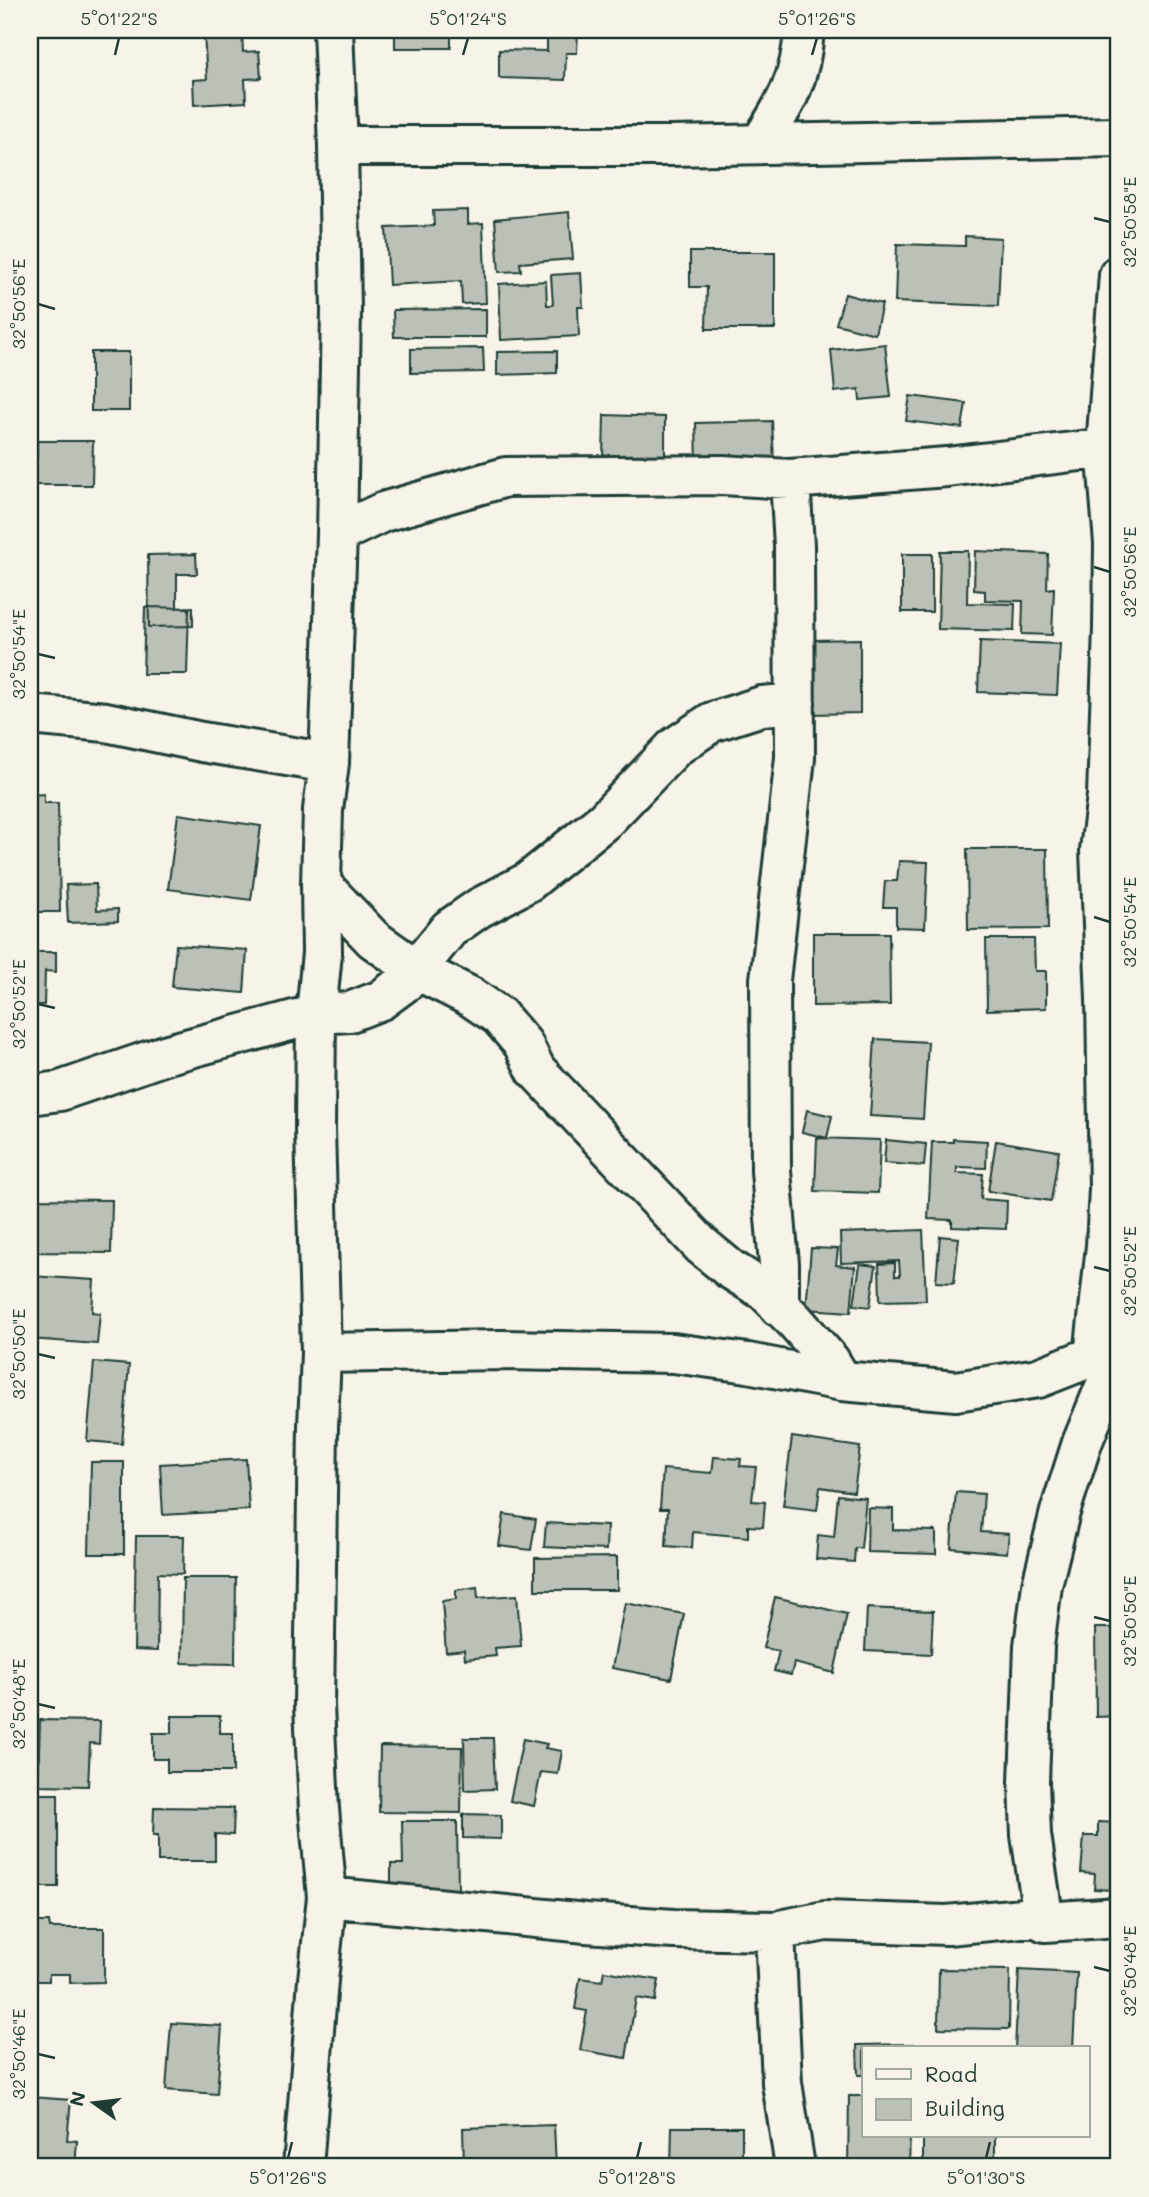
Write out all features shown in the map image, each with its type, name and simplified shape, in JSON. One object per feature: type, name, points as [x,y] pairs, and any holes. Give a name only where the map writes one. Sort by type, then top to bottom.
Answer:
[{"type":"street","points":[[303,2167],[327,1897],[314,1706],[317,1439],[321,1353],[315,1129],[316,1014],[323,953],[323,810],[329,763],[337,534],[341,310],[338,145],[332,30]]},
{"type":"street","points":[[760,144],[794,85],[803,48],[804,30]]},
{"type":"street","points":[[338,145],[760,144],[1119,137]]},
{"type":"street","points":[[1119,275],[1106,448],[1114,543],[1107,796],[1100,850],[1109,1189],[1105,1258],[1111,1353],[1060,1512],[1041,1585],[1033,1671],[1029,1782],[1031,1835],[1045,1922],[1119,1917]]},
{"type":"street","points":[[337,534],[383,512],[506,477],[723,475],[790,479],[947,467],[1106,448]]},
{"type":"street","points":[[779,1307],[779,1264],[771,1171],[770,981],[795,758],[794,558],[790,479]]},
{"type":"street","points":[[30,1095],[60,1091],[169,1054],[316,1014],[350,1012],[372,1004],[397,990],[417,970],[449,929],[479,908],[528,882],[605,820],[675,747],[712,722],[762,706],[795,703]]},
{"type":"street","points":[[30,715],[106,722],[202,742],[329,763]]},
{"type":"street","points":[[321,884],[373,939],[417,970],[471,997],[499,1016],[523,1044],[536,1070],[701,1245],[730,1269],[765,1292],[816,1343],[842,1381]]},
{"type":"street","points":[[321,1353],[502,1350],[674,1353],[748,1363],[842,1381],[956,1391],[1038,1378],[1111,1353]]},
{"type":"street","points":[[327,1897],[586,1923],[674,1929],[775,1931],[825,1921],[947,1925],[1043,1916]]},
{"type":"street","points":[[775,1931],[782,2083],[795,2167]]},
{"type":"building","points":[[395,30],[451,30],[451,48],[395,48]]},
{"type":"building","points":[[547,30],[578,30],[577,53],[566,53],[565,80],[499,78],[499,50],[547,51]]},
{"type":"building","points":[[242,31],[243,52],[259,51],[261,78],[245,79],[246,102],[194,105],[193,80],[207,79],[204,34]]},
{"type":"building","points":[[468,210],[468,224],[483,223],[486,303],[462,304],[461,281],[389,285],[386,228],[434,226],[433,211]]},
{"type":"building","points":[[569,212],[573,259],[520,263],[521,271],[499,272],[495,219]]},
{"type":"building","points":[[965,236],[1001,238],[998,306],[895,302],[897,244],[965,246]]},
{"type":"building","points":[[690,252],[775,252],[775,329],[706,329],[707,287],[690,287]]},
{"type":"building","points":[[581,273],[583,307],[578,307],[579,336],[501,340],[499,284],[546,281],[547,305],[553,305],[551,275]]},
{"type":"building","points":[[845,294],[882,304],[875,334],[836,324]]},
{"type":"building","points":[[486,309],[486,337],[394,337],[393,310]]},
{"type":"building","points":[[885,344],[891,397],[860,400],[859,389],[835,392],[831,350]]},
{"type":"building","points":[[483,348],[484,372],[411,373],[411,349]]},
{"type":"building","points":[[557,351],[557,373],[497,375],[497,352]]},
{"type":"building","points":[[91,352],[129,352],[129,411],[91,411]]},
{"type":"building","points":[[910,396],[966,403],[962,428],[906,421]]},
{"type":"building","points":[[604,415],[665,417],[665,460],[603,458]]},
{"type":"building","points":[[772,421],[774,461],[697,464],[696,423]]},
{"type":"building","points":[[37,441],[93,441],[92,485],[30,485],[30,457],[37,457]]},
{"type":"building","points":[[940,551],[968,551],[967,603],[1015,604],[1014,631],[938,629]]},
{"type":"building","points":[[975,551],[1048,554],[1047,589],[1054,588],[1052,635],[1022,634],[1023,601],[985,600],[985,591],[974,590]]},
{"type":"building","points":[[196,554],[197,574],[177,574],[177,608],[193,607],[193,626],[149,627],[148,555]]},
{"type":"building","points":[[902,554],[932,554],[932,612],[902,612]]},
{"type":"building","points":[[145,607],[189,608],[187,674],[143,674]]},
{"type":"building","points":[[860,639],[860,713],[812,714],[811,640]]},
{"type":"building","points":[[980,641],[1060,644],[1057,695],[978,692]]},
{"type":"building","points":[[44,794],[44,803],[58,803],[60,912],[30,912],[30,795]]},
{"type":"building","points":[[178,814],[261,826],[251,900],[168,889]]},
{"type":"building","points":[[967,849],[1047,849],[1048,929],[968,930]]},
{"type":"building","points":[[899,861],[928,862],[925,928],[896,927],[896,907],[883,907],[885,881],[897,881]]},
{"type":"building","points":[[96,884],[97,910],[118,909],[118,921],[68,923],[66,885]]},
{"type":"building","points":[[813,933],[889,933],[890,1005],[813,1006]]},
{"type":"building","points":[[986,939],[1034,939],[1035,971],[1046,971],[1046,1008],[987,1010]]},
{"type":"building","points":[[176,945],[247,950],[244,993],[172,987]]},
{"type":"building","points":[[30,952],[56,952],[56,972],[45,971],[44,1005],[30,1005]]},
{"type":"building","points":[[875,1039],[928,1042],[923,1119],[870,1116]]},
{"type":"building","points":[[807,1110],[832,1116],[827,1138],[802,1132]]},
{"type":"building","points":[[817,1138],[880,1140],[878,1193],[815,1191]]},
{"type":"building","points":[[953,1139],[987,1141],[986,1168],[957,1167],[957,1173],[983,1174],[981,1199],[1007,1201],[1006,1229],[952,1227],[952,1220],[928,1219],[932,1142],[953,1142]]},
{"type":"building","points":[[886,1140],[926,1144],[924,1166],[884,1163]]},
{"type":"building","points":[[996,1141],[1059,1151],[1051,1201],[988,1191]]},
{"type":"building","points":[[30,1199],[112,1200],[111,1253],[30,1252]]},
{"type":"building","points":[[923,1230],[926,1300],[880,1301],[879,1264],[895,1263],[895,1276],[900,1276],[899,1261],[841,1263],[840,1233]]},
{"type":"building","points":[[940,1236],[959,1238],[954,1283],[936,1282]]},
{"type":"building","points":[[811,1248],[838,1249],[836,1265],[855,1267],[851,1312],[806,1309]]},
{"type":"building","points":[[860,1264],[876,1266],[870,1307],[854,1305]]},
{"type":"building","points":[[30,1276],[94,1280],[92,1312],[100,1313],[97,1344],[30,1339]]},
{"type":"building","points":[[94,1362],[129,1365],[122,1444],[87,1441]]},
{"type":"building","points":[[792,1437],[860,1447],[854,1492],[820,1487],[817,1510],[783,1506]]},
{"type":"building","points":[[714,1457],[741,1459],[740,1466],[756,1467],[752,1501],[765,1502],[763,1527],[748,1526],[748,1537],[693,1532],[692,1548],[666,1546],[668,1509],[660,1509],[663,1469],[712,1473]]},
{"type":"building","points":[[246,1459],[249,1510],[163,1515],[160,1464]]},
{"type":"building","points":[[91,1462],[124,1462],[124,1554],[89,1554]]},
{"type":"building","points":[[956,1492],[984,1494],[981,1532],[1009,1534],[1007,1553],[951,1548]]},
{"type":"building","points":[[838,1495],[866,1498],[861,1548],[855,1548],[854,1562],[816,1559],[818,1535],[834,1537]]},
{"type":"building","points":[[868,1508],[893,1509],[893,1530],[936,1531],[936,1554],[867,1552]]},
{"type":"building","points":[[504,1514],[536,1519],[531,1550],[499,1546]]},
{"type":"building","points":[[546,1523],[607,1526],[606,1550],[544,1547]]},
{"type":"building","points":[[136,1536],[184,1536],[183,1574],[158,1573],[157,1651],[134,1650]]},
{"type":"building","points":[[617,1557],[617,1590],[535,1590],[535,1558]]},
{"type":"building","points":[[183,1578],[236,1578],[235,1664],[182,1663]]},
{"type":"building","points":[[477,1587],[478,1598],[517,1595],[521,1646],[495,1648],[496,1656],[465,1659],[464,1650],[446,1652],[442,1601],[456,1599],[456,1590]]},
{"type":"building","points":[[775,1597],[847,1614],[834,1673],[794,1663],[791,1675],[774,1671],[779,1651],[763,1648]]},
{"type":"building","points":[[625,1603],[684,1614],[671,1679],[612,1668]]},
{"type":"building","points":[[867,1608],[933,1611],[931,1654],[865,1651]]},
{"type":"building","points":[[1095,1628],[1119,1628],[1119,1716],[1096,1717]]},
{"type":"building","points":[[172,1716],[220,1716],[220,1733],[233,1733],[233,1772],[167,1772],[167,1759],[153,1759],[153,1733],[172,1733]]},
{"type":"building","points":[[40,1720],[100,1721],[99,1744],[90,1743],[88,1786],[38,1785]]},
{"type":"building","points":[[464,1738],[493,1738],[495,1789],[465,1790]]},
{"type":"building","points":[[523,1739],[547,1744],[545,1748],[562,1751],[558,1774],[541,1772],[534,1806],[510,1801]]},
{"type":"building","points":[[380,1746],[462,1747],[461,1813],[379,1812]]},
{"type":"building","points":[[30,1794],[58,1794],[58,1887],[30,1887]]},
{"type":"building","points":[[154,1807],[234,1808],[233,1835],[215,1834],[215,1861],[158,1861],[158,1835],[153,1835]]},
{"type":"building","points":[[463,1814],[501,1815],[501,1839],[463,1838]]},
{"type":"building","points":[[402,1821],[457,1821],[458,1891],[391,1893],[391,1864],[403,1864]]},
{"type":"building","points":[[1098,1822],[1119,1823],[1119,1902],[1113,1902],[1113,1890],[1094,1889],[1095,1874],[1081,1873],[1084,1836],[1098,1836]]},
{"type":"building","points":[[30,1922],[49,1922],[50,1928],[104,1928],[104,1982],[70,1983],[70,1974],[49,1974],[49,1981],[30,1981]]},
{"type":"building","points":[[939,1969],[1010,1970],[1009,2029],[938,2028]]},
{"type":"building","points":[[1019,1970],[1077,1973],[1073,2046],[1015,2046]]},
{"type":"building","points":[[604,1971],[659,1980],[655,2001],[636,1998],[626,2058],[580,2050],[587,2011],[575,2009],[580,1978],[602,1981]]},
{"type":"building","points":[[171,2023],[222,2026],[217,2094],[166,2090]]},
{"type":"building","points":[[857,2045],[914,2046],[862,2046],[862,2075],[858,2075]]},
{"type":"building","points":[[849,2096],[862,2096],[862,2138],[910,2138],[909,2167],[848,2167]]},
{"type":"building","points":[[1111,2096],[1119,2096],[1119,2131],[1110,2131]]},
{"type":"building","points":[[30,2097],[71,2100],[67,2140],[77,2141],[75,2167],[30,2167]]},
{"type":"building","points":[[554,2125],[556,2167],[464,2167],[463,2128]]},
{"type":"building","points":[[672,2127],[742,2127],[742,2167],[671,2167]]},
{"type":"building","points":[[923,2138],[995,2138],[995,2167],[923,2167]]}]
